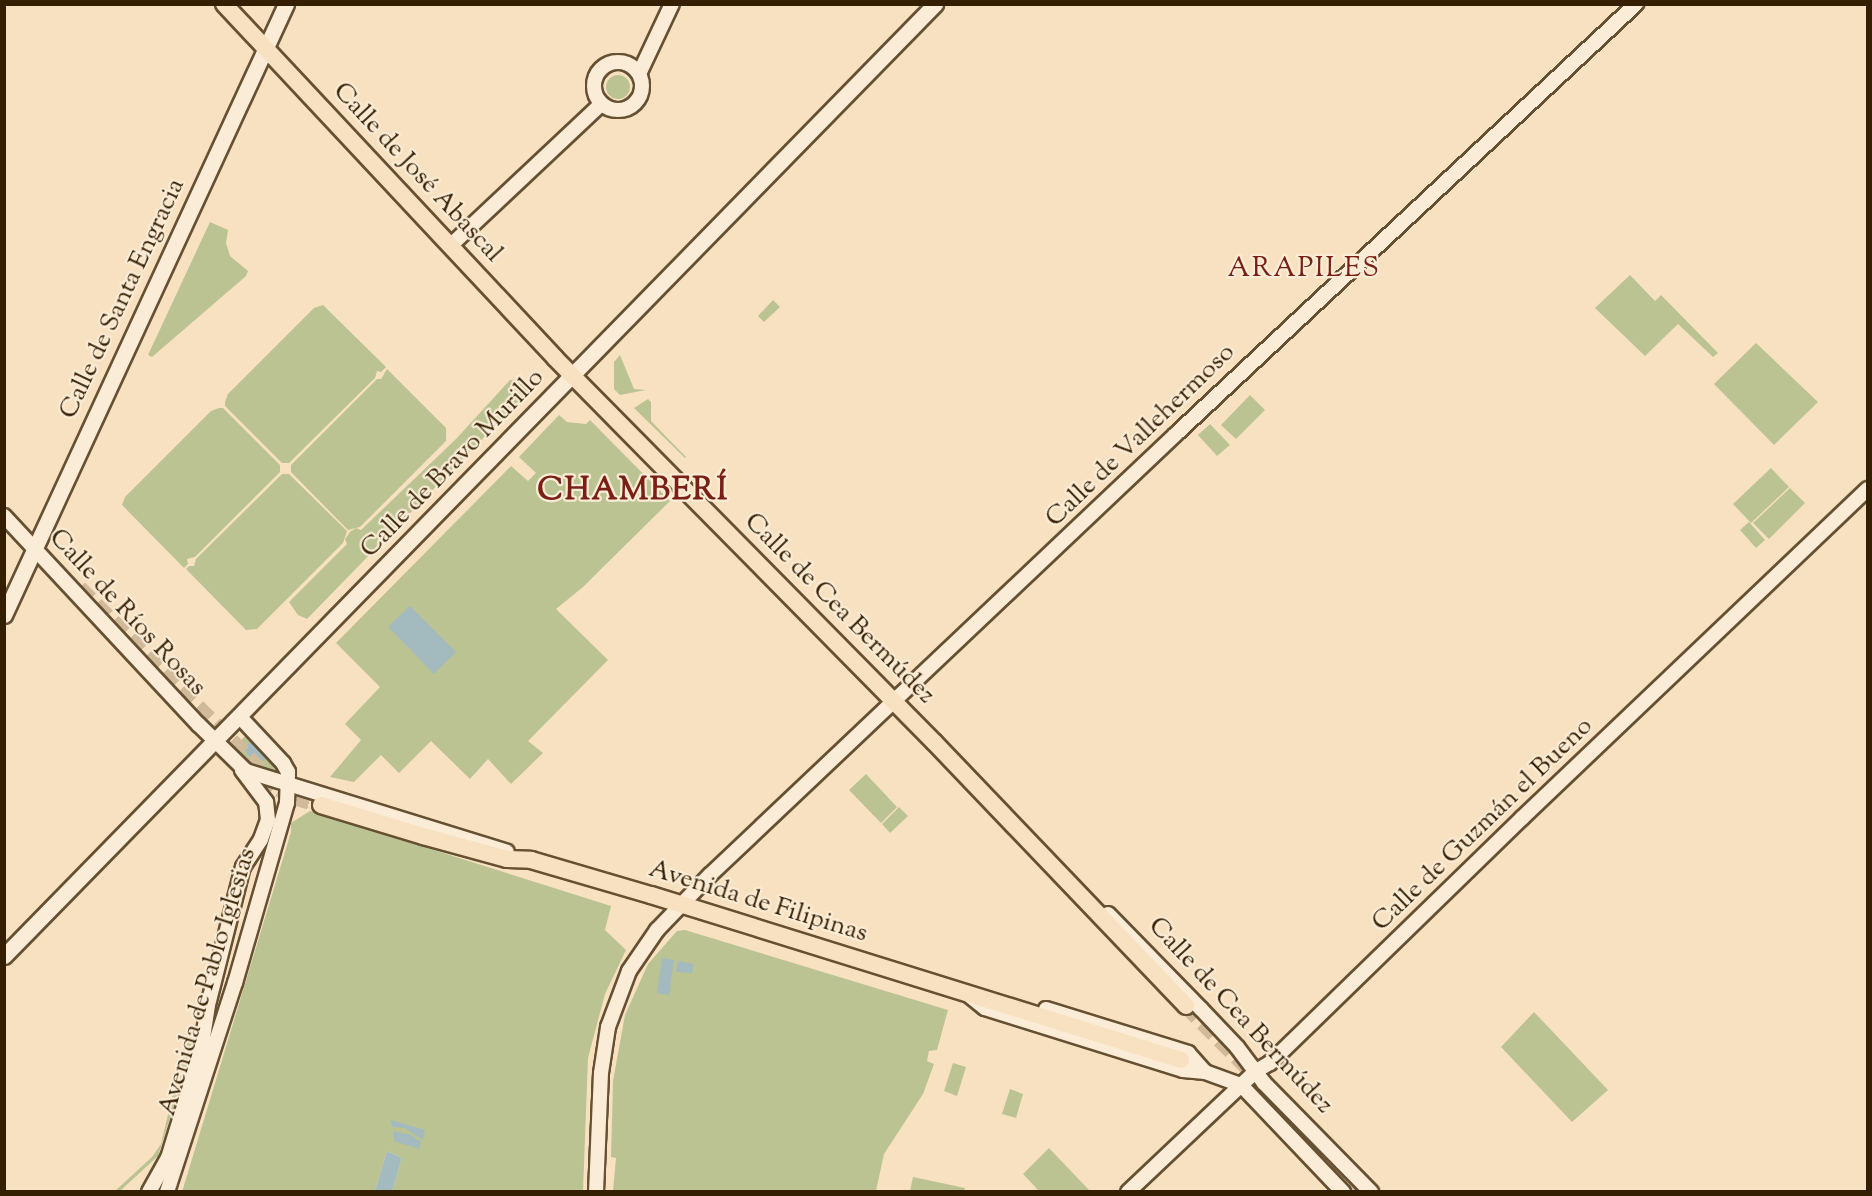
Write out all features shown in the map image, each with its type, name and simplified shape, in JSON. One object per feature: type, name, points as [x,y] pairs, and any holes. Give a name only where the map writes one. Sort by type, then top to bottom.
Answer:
[{"type":"main road","name":"Calle de José Abascal","points":[[224,4],[573,376]]},
{"type":"main road","name":"Calle de Santa Engracia","points":[[4,615],[286,4]]},
{"type":"main road","name":"Calle de Bravo Murillo","points":[[4,956],[935,4]]},
{"type":"main road","name":"Calle de Cea Bermúdez","points":[[573,376],[895,702],[1186,1005]]},
{"type":"main road","name":"Avenida de Filipinas","points":[[321,805],[497,856],[531,860],[680,904],[1180,1060]]},
{"type":"street","points":[[639,74],[626,63],[617,62],[602,68],[594,82],[596,97],[600,104],[616,111],[633,105],[642,91],[639,74],[672,4]]},
{"type":"street","name":"Calle de Vallehermoso","points":[[596,1191],[601,1073],[608,1027],[629,971],[657,930],[680,904],[1176,434],[1636,4]]},
{"type":"street","points":[[450,246],[600,104]]},
{"type":"street","name":"Calle de Guzmán el Bueno","points":[[1128,1191],[1256,1071],[1270,1063],[1530,810],[1868,489]]},
{"type":"street","name":"Calle de Ríos Rosas","points":[[4,516],[238,765]]},
{"type":"street","points":[[239,716],[283,763],[288,772],[289,785]]},
{"type":"street","name":"Avenida de Filipinas","points":[[238,765],[255,776],[531,860]]},
{"type":"street","name":"Avenida de Pablo Iglesias","points":[[149,1191],[168,1158],[201,1051],[208,1005],[241,874],[268,820],[266,802],[238,765]]},
{"type":"street","name":"Avenida de Pablo Iglesias","points":[[167,1191],[245,949],[271,862],[289,785]]},
{"type":"street","name":"Calle de Cea Bermúdez","points":[[1067,880],[1123,927],[1371,1191]]},
{"type":"street","name":"Avenida de Filipinas","points":[[968,994],[989,993],[1188,1053],[1205,1071],[1241,1085]]},
{"type":"street","name":"Calle de Cea Bermúdez","points":[[1241,1085],[1344,1191]]},
{"type":"green space","points":[[618,75],[623,76],[629,82],[629,92],[623,98],[618,99],[613,98],[607,92],[606,87],[607,82],[613,76]]},
{"type":"green space","points":[[210,222],[228,230],[226,243],[230,256],[248,271],[246,276],[152,357],[148,355]]},
{"type":"green space","points":[[1630,275],[1655,301],[1661,295],[1718,353],[1713,357],[1678,324],[1645,356],[1595,308]]},
{"type":"green space","points":[[773,300],[780,307],[764,322],[758,316]]},
{"type":"green space","points":[[323,305],[386,367],[381,372],[377,371],[375,378],[289,463],[282,463],[225,406],[225,402],[228,394],[314,308]]},
{"type":"green space","points":[[1756,343],[1818,402],[1774,445],[1714,384]]},
{"type":"green space","points":[[620,355],[634,389],[646,390],[620,395],[614,389],[614,362]]},
{"type":"green space","points":[[387,369],[446,428],[446,441],[360,527],[348,530],[291,472],[291,465],[377,379],[381,379]]},
{"type":"green space","points":[[519,379],[520,383],[531,385],[531,389],[307,619],[298,615],[289,602],[347,544],[345,539],[350,532],[356,528],[361,530],[456,439],[510,380]]},
{"type":"green space","points":[[1250,395],[1265,410],[1236,439],[1221,425]]},
{"type":"green space","points":[[648,399],[651,402],[651,421],[685,458],[634,408]]},
{"type":"green space","points":[[223,408],[280,465],[280,472],[195,557],[187,559],[188,564],[184,568],[122,505],[125,497],[211,411]]},
{"type":"green space","points":[[559,415],[567,422],[586,424],[590,420],[670,501],[583,587],[556,609],[608,660],[528,741],[543,753],[511,784],[488,759],[470,779],[431,741],[399,773],[381,755],[354,782],[330,777],[361,740],[345,724],[380,687],[336,643],[511,466],[528,481],[536,473],[519,457]]},
{"type":"green space","points":[[1210,424],[1230,445],[1217,456],[1198,435]]},
{"type":"green space","points":[[1771,468],[1789,487],[1751,523],[1733,504]]},
{"type":"green space","points":[[282,474],[289,474],[347,531],[343,543],[257,629],[246,630],[186,569],[194,566],[196,559]]},
{"type":"green space","points":[[1790,488],[1805,503],[1769,539],[1753,523]]},
{"type":"green space","points":[[1749,522],[1765,540],[1756,548],[1740,530]]},
{"type":"green space","points":[[250,732],[280,770],[279,773],[256,766],[241,755],[242,739]]},
{"type":"green space","points":[[866,774],[897,807],[881,823],[849,790]]},
{"type":"green space","points":[[899,807],[908,816],[890,833],[882,824]]},
{"type":"green space","points":[[310,811],[611,906],[605,930],[626,950],[605,994],[588,1058],[583,1191],[392,1191],[402,1158],[387,1151],[375,1191],[182,1192],[291,832],[291,823]]},
{"type":"green space","points":[[685,930],[948,1010],[937,1050],[929,1051],[927,1061],[934,1064],[923,1094],[884,1154],[876,1191],[613,1191],[616,1158],[611,1157],[613,1081],[625,1015],[648,964],[677,931]]},
{"type":"green space","points":[[1534,1012],[1608,1090],[1572,1122],[1501,1047]]},
{"type":"green space","points":[[189,1026],[193,1039],[191,1051],[158,1156],[120,1191],[115,1191],[152,1157],[161,1144]]},
{"type":"green space","points":[[953,1063],[966,1067],[957,1096],[944,1091]]},
{"type":"green space","points":[[1010,1089],[1023,1094],[1016,1118],[1002,1114]]},
{"type":"green space","points":[[1049,1148],[1088,1191],[1039,1191],[1023,1174]]},
{"type":"green space","points":[[913,1177],[965,1188],[964,1191],[910,1191]]},
{"type":"water","points":[[410,606],[456,652],[434,674],[388,627]]},
{"type":"water","points":[[253,739],[266,756],[265,760],[255,765],[244,748]]},
{"type":"water","points":[[662,958],[674,960],[669,995],[657,993]]},
{"type":"water","points":[[678,961],[694,964],[692,973],[676,972]]},
{"type":"water","points":[[391,1120],[425,1130],[423,1140],[405,1128],[392,1127]]},
{"type":"water","points":[[393,1131],[411,1135],[421,1142],[419,1149],[394,1141]]},
{"type":"water","points":[[387,1151],[402,1158],[392,1191],[375,1191]]},
{"type":"tunnel","points":[[79,588],[279,789],[294,797],[321,805]]},
{"type":"tunnel","points":[[1186,1006],[1248,1068]]},
{"type":"tunnel","points":[[1238,1079],[1258,1092],[1356,1192]]},
{"type":"district","name":"ARAPILES","points":[[1304,269]]},
{"type":"district","name":"CHAMBERÍ","points":[[633,491]]}]
